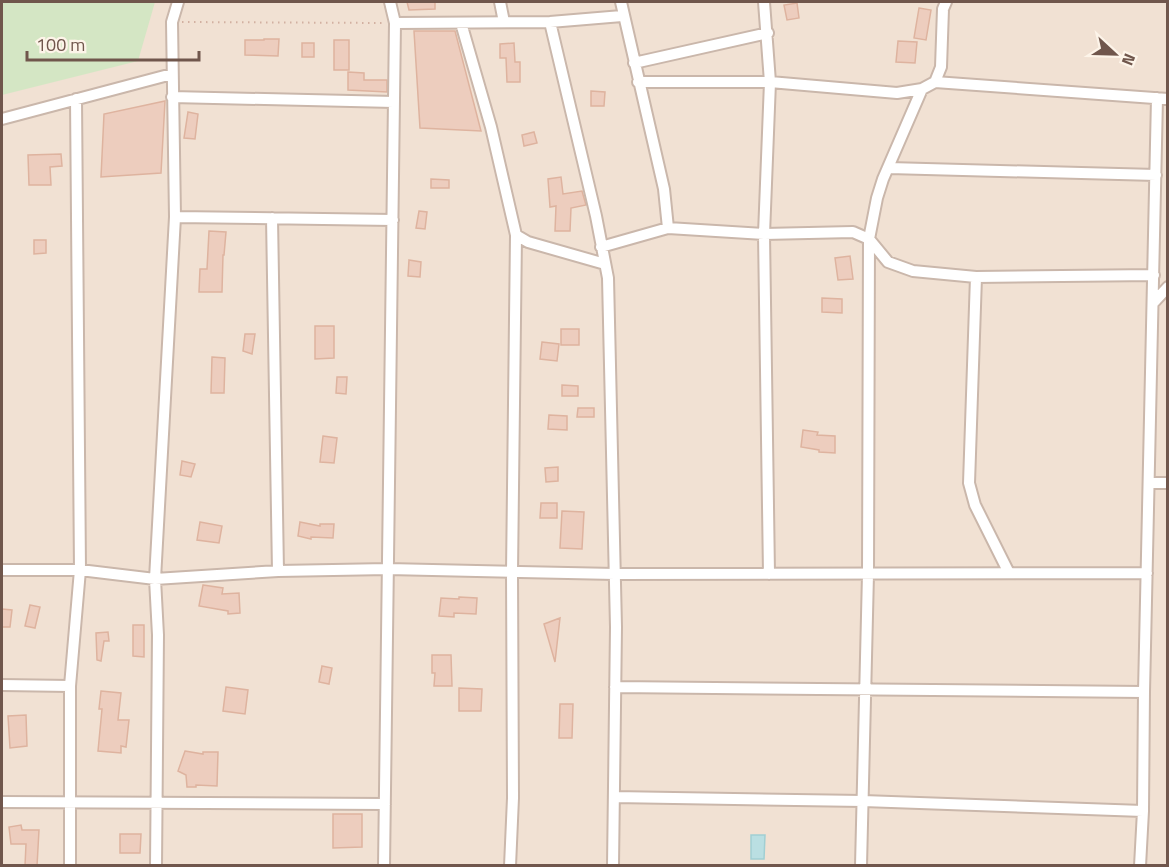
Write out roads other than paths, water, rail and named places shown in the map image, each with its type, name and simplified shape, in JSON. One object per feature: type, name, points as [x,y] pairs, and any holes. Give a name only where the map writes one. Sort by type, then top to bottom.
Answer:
[{"type":"street","points":[[156,866],[158,635],[154,579],[175,217],[172,22],[178,2]]},
{"type":"street","points":[[384,866],[395,23],[390,2]]},
{"type":"street","points":[[500,2],[504,22]]},
{"type":"street","points":[[621,2],[622,16],[664,189],[668,228]]},
{"type":"street","points":[[764,2],[770,82],[764,234],[769,574]]},
{"type":"street","points":[[935,82],[940,67],[943,9],[946,2]]},
{"type":"street","points":[[395,23],[550,22],[622,16]]},
{"type":"street","points":[[550,22],[596,216],[608,279],[615,574],[613,866]]},
{"type":"street","points":[[461,23],[491,128],[516,235],[512,572],[513,798],[510,866]]},
{"type":"street","points":[[634,63],[768,33]]},
{"type":"street","points":[[2,119],[172,74]]},
{"type":"street","points":[[638,82],[770,82],[897,93],[922,89],[935,82],[1162,99],[1156,175],[1140,866]]},
{"type":"street","points":[[861,866],[867,690],[869,239],[877,198],[922,89]]},
{"type":"street","points":[[172,97],[394,102]]},
{"type":"street","points":[[70,866],[70,686],[80,570],[76,99]]},
{"type":"street","points":[[889,168],[1156,175]]},
{"type":"street","points":[[175,217],[393,220]]},
{"type":"street","points":[[272,218],[278,571]]},
{"type":"street","points":[[601,247],[668,228],[764,234],[854,232],[869,239],[888,262],[913,271],[976,277],[1154,275]]},
{"type":"street","points":[[516,235],[528,242],[605,264]]},
{"type":"street","points":[[976,277],[969,483],[975,505],[1009,573]]},
{"type":"street","points":[[1154,302],[1167,286]]},
{"type":"street","points":[[1149,483],[1167,483]]},
{"type":"street","points":[[2,570],[80,570],[154,579],[278,571],[388,569],[615,574],[1147,573]]},
{"type":"street","points":[[2,685],[70,686]]},
{"type":"street","points":[[615,687],[1144,692]]},
{"type":"street","points":[[614,796],[863,801],[1143,811]]},
{"type":"street","points":[[2,802],[157,801],[385,804]]},
{"type":"water","points":[[751,835],[765,835],[764,859],[751,859]]}]
